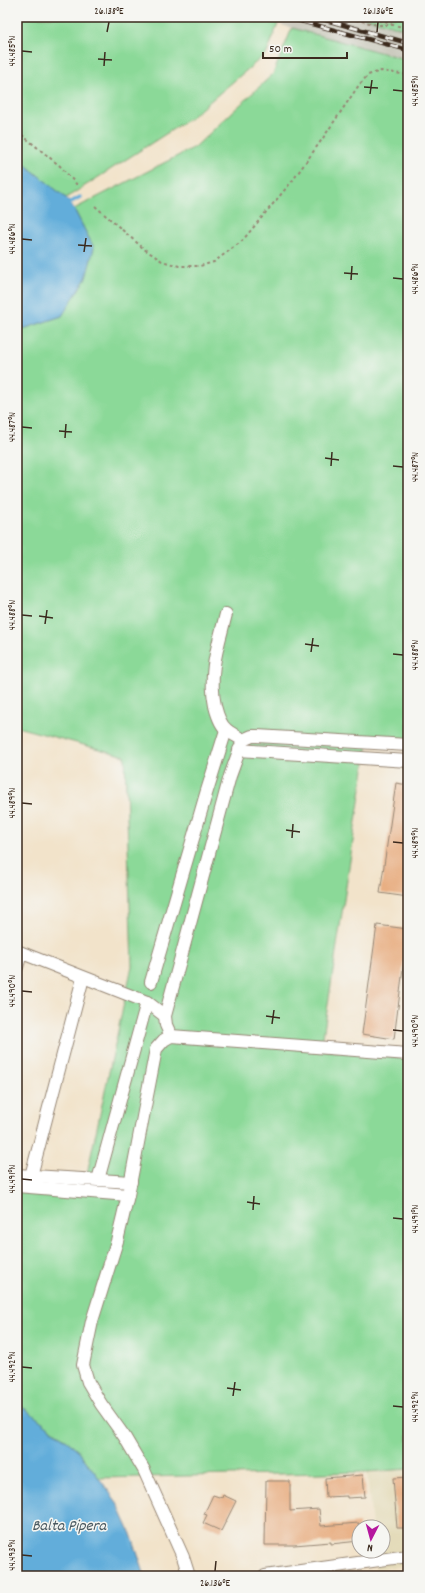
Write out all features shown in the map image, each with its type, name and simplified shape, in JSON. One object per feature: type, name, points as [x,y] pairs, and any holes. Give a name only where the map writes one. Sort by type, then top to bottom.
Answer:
[{"type":"street","points":[[226,614],[214,662],[212,693],[217,715],[226,730],[241,745],[408,762]]},
{"type":"street","points":[[151,982],[226,730]]},
{"type":"street","points":[[171,1036],[166,1025],[165,1016],[230,776],[241,745],[252,736],[257,736],[408,745]]},
{"type":"street","points":[[17,967],[19,952],[147,1002],[165,1016]]},
{"type":"street","points":[[31,1176],[83,978]]},
{"type":"street","points":[[98,1180],[147,1002]]},
{"type":"street","points":[[189,1576],[183,1557],[144,1470],[124,1436],[101,1404],[88,1382],[83,1364],[92,1320],[117,1241],[128,1195],[155,1053],[160,1044],[171,1036],[408,1054]]},
{"type":"street","points":[[17,1175],[131,1182]]},
{"type":"street","points":[[17,1186],[128,1195]]},
{"type":"street","points":[[265,1576],[408,1556]]},
{"type":"path","points":[[344,17],[378,25],[393,25],[408,28]]},
{"type":"path","points":[[374,17],[393,25]]},
{"type":"path","points":[[95,206],[144,249],[162,260],[179,266],[200,266],[214,262],[242,241],[293,180],[359,85],[368,75],[381,71],[408,75]]},
{"type":"path","points":[[17,131],[60,166],[78,186]]},
{"type":"shaded area","points":[[252,17],[362,17],[408,30],[408,60]]},
{"type":"shaded area","points":[[408,1469],[408,1565],[376,1569],[375,1559],[391,1559],[391,1519],[371,1519],[367,1472]]},
{"type":"green space","points":[[17,17],[252,17],[278,24],[267,53],[189,119],[66,198],[17,158]]},
{"type":"green space","points":[[362,17],[408,17],[408,30]]},
{"type":"green space","points":[[292,28],[408,60],[408,746],[368,743],[321,1050],[408,1058],[408,1469],[367,1472],[99,1478],[76,1448],[17,1404],[17,1179],[85,1183],[132,966],[125,756],[17,727],[17,331],[62,316],[94,248],[74,209],[195,147],[273,74]]},
{"type":"water","points":[[17,158],[66,198],[74,209],[94,248],[86,278],[62,316],[17,331]]},
{"type":"water","name":"Balta Pipera","points":[[17,1404],[76,1448],[99,1478],[116,1501],[131,1534],[145,1576],[17,1576]]},
{"type":"building","points":[[396,783],[408,785],[408,897],[380,893]]},
{"type":"building","points":[[377,925],[408,929],[394,1039],[362,1034]]},
{"type":"building","points":[[363,1475],[365,1497],[326,1497],[325,1478]]},
{"type":"building","points":[[408,1477],[408,1528],[397,1528],[393,1478]]},
{"type":"building","points":[[266,1481],[290,1481],[290,1511],[319,1509],[321,1526],[351,1524],[351,1542],[331,1544],[331,1542],[294,1545],[265,1545]]},
{"type":"building","points":[[213,1495],[222,1498],[223,1495],[236,1501],[221,1531],[203,1523],[207,1515],[204,1514]]},
{"type":"waterway","points":[[66,205],[80,197]]},
{"type":"railway","points":[[286,17],[408,50]]},
{"type":"railway","points":[[315,17],[408,43]]}]
